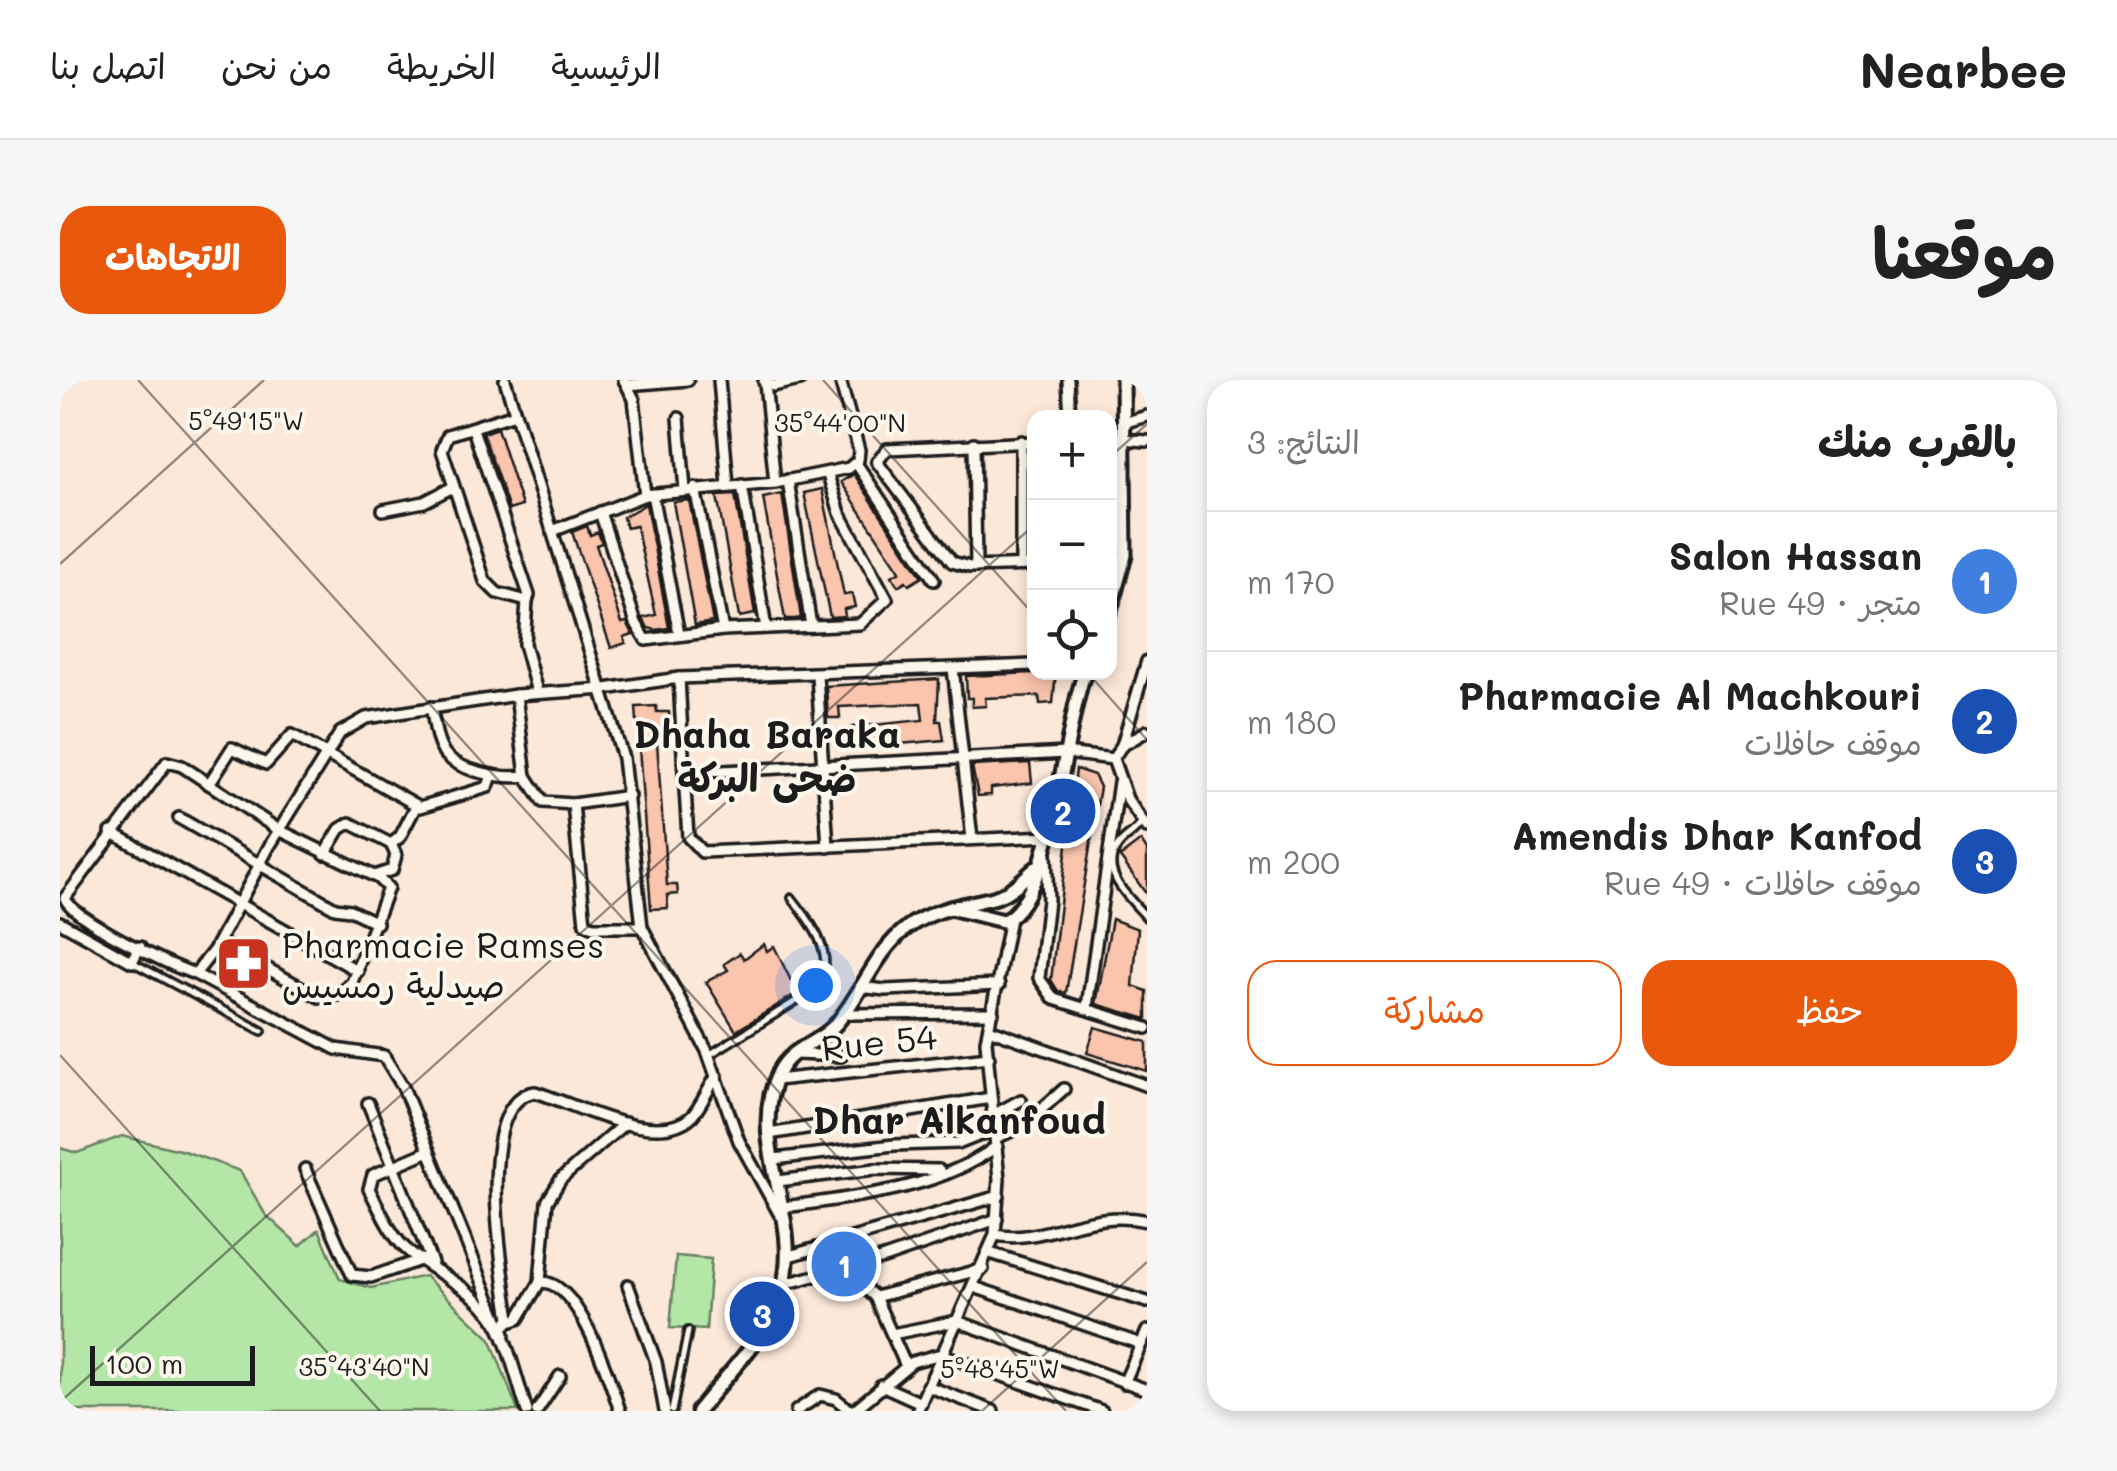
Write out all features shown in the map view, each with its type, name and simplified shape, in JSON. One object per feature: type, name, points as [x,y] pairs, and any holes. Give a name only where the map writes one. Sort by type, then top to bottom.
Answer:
[{"type":"street","points":[[505,380],[605,689],[629,796],[632,870],[642,927],[708,1055],[739,1141],[790,1232]]},
{"type":"street","points":[[679,634],[648,495],[634,399],[626,383],[688,380]]},
{"type":"street","points":[[719,380],[728,486]]},
{"type":"street","points":[[763,381],[774,386],[800,380]]},
{"type":"street","points":[[854,380],[842,383],[858,450],[856,464],[934,580]]},
{"type":"street","points":[[1068,380],[1070,410]]},
{"type":"street","points":[[1116,590],[1125,554],[1123,380]]},
{"type":"street","points":[[763,381],[774,483]]},
{"type":"street","points":[[515,414],[448,436],[443,444],[453,487],[485,581],[497,592],[527,601]]},
{"type":"street","points":[[1123,422],[1147,416]]},
{"type":"street","points":[[679,418],[690,489],[723,630]]},
{"type":"street","points":[[472,429],[529,595],[524,644],[537,692]]},
{"type":"street","points":[[1122,439],[1147,442]]},
{"type":"street","points":[[1020,441],[1021,564]]},
{"type":"street","points":[[1027,442],[887,449],[877,462],[946,557],[956,565],[1027,564]]},
{"type":"street","points":[[974,444],[976,567]]},
{"type":"street","points":[[555,530],[648,495],[828,475],[856,464]]},
{"type":"street","points":[[600,512],[638,630],[646,640],[723,630],[860,624],[887,599],[840,513],[828,475]]},
{"type":"street","points":[[788,480],[811,626]]},
{"type":"street","points":[[742,485],[766,628]]},
{"type":"street","points":[[383,510],[424,502],[453,487]]},
{"type":"street","points":[[1113,759],[1122,745],[1147,662]]},
{"type":"street","points":[[195,974],[219,942],[326,756],[353,724],[430,707],[680,678],[1027,664]]},
{"type":"street","points":[[953,668],[972,839]]},
{"type":"street","points":[[817,675],[828,846]]},
{"type":"street","points":[[680,678],[688,837],[695,849],[718,854],[1050,836]]},
{"type":"street","points":[[1004,916],[1033,886],[1036,868],[1046,851],[1083,680]]},
{"type":"street","points":[[516,695],[526,776],[543,802],[574,804],[629,796]]},
{"type":"street","points":[[430,707],[443,752],[492,776],[526,776]]},
{"type":"street","points":[[1122,745],[1147,731]]},
{"type":"street","points":[[209,784],[232,748],[266,764],[292,735],[416,806],[472,795],[488,788],[492,776]]},
{"type":"street","points":[[684,773],[1066,752],[1113,759]]},
{"type":"street","points":[[1113,759],[1145,825]]},
{"type":"street","points":[[219,942],[318,997],[344,991],[358,970],[389,892],[372,876],[280,830],[172,762],[162,764],[67,892],[66,903],[140,947],[336,1049],[384,1056],[404,1087],[505,1328]]},
{"type":"street","points":[[1086,1007],[1120,778]]},
{"type":"street","points":[[574,804],[583,920],[594,927],[642,927]]},
{"type":"street","points":[[391,844],[400,837],[416,806]]},
{"type":"street","points":[[179,818],[335,908],[350,910],[377,924]]},
{"type":"street","points":[[325,854],[340,829],[350,823],[391,844],[396,855],[392,870],[372,876]]},
{"type":"street","points":[[111,832],[358,970]]},
{"type":"street","points":[[1046,851],[1048,900],[1040,985],[1054,999],[1147,1028]]},
{"type":"street","points":[[999,896],[1036,868]]},
{"type":"street","points":[[881,1385],[919,1407],[995,1235],[999,1196],[988,1029],[1006,943],[999,896]]},
{"type":"street","points":[[698,1411],[765,1325],[784,1284],[790,1232],[769,1134],[768,1107],[776,1080],[793,1054],[829,1031],[844,1014],[895,938],[910,925],[950,908],[999,896],[1012,898],[1004,916]]},
{"type":"street","points":[[950,908],[1004,916]]},
{"type":"street","points":[[60,922],[132,962],[140,947]]},
{"type":"street","points":[[860,986],[884,990],[999,985]]},
{"type":"street","points":[[844,1014],[993,1013]]},
{"type":"street","points":[[988,1029],[1147,1086]]},
{"type":"street","points":[[793,1054],[840,1056]]},
{"type":"street","name":"Rue 54","points":[[776,1080],[989,1057]]},
{"type":"street","points":[[527,1411],[510,1368],[499,1269],[497,1211],[506,1114],[521,1095],[535,1092],[648,1128],[682,1122],[695,1112],[717,1076]]},
{"type":"street","points":[[774,1159],[996,1138],[1023,1126],[1064,1089]]},
{"type":"street","points":[[769,1134],[991,1098]]},
{"type":"street","points":[[992,1115],[1021,1100]]},
{"type":"street","points":[[368,1103],[428,1262]]},
{"type":"street","points":[[505,1328],[518,1319],[540,1282],[548,1202],[561,1179],[624,1123]]},
{"type":"street","points":[[784,1207],[869,1195],[971,1163],[996,1138]]},
{"type":"street","points":[[429,1151],[373,1175],[370,1189],[395,1236],[481,1302],[505,1328]]},
{"type":"street","points":[[778,1180],[875,1168],[944,1171]]},
{"type":"street","points":[[305,1169],[352,1276],[371,1277],[428,1262]]},
{"type":"street","points":[[789,1256],[999,1196]]},
{"type":"street","points":[[995,1235],[1033,1234],[1111,1214],[1147,1220]]},
{"type":"street","points":[[784,1284],[889,1257],[997,1220]]},
{"type":"street","points":[[990,1253],[1147,1302]]},
{"type":"street","points":[[842,1266],[875,1297],[906,1366]]},
{"type":"street","points":[[875,1297],[982,1269]]},
{"type":"street","points":[[540,1282],[548,1282],[562,1292],[583,1318],[620,1411]]},
{"type":"street","points":[[628,1285],[669,1411]]},
{"type":"street","points":[[974,1287],[1141,1344]]},
{"type":"street","points":[[892,1334],[957,1321],[1147,1390]]},
{"type":"street","points":[[1124,1383],[1147,1331]]},
{"type":"street","points":[[796,1411],[820,1396],[836,1399],[852,1411],[906,1366],[942,1354],[1102,1411]]},
{"type":"street","points":[[536,1411],[560,1376]]},
{"type":"street","points":[[927,1386],[993,1411]]},
{"type":"lane","points":[[1145,825],[1117,848],[1113,872],[1117,884],[1147,918]]},
{"type":"lane","points":[[708,1055],[818,987],[828,969],[815,927],[792,898]]},
{"type":"lane","points":[[132,962],[262,1031]]},
{"type":"lane","points":[[669,1411],[688,1331]]},
{"type":"green space","points":[[122,1136],[184,1151],[240,1171],[265,1214],[300,1246],[319,1229],[340,1279],[371,1288],[425,1276],[490,1338],[518,1411],[60,1411],[60,1148],[77,1153]]},
{"type":"green space","points":[[676,1256],[711,1259],[706,1330],[670,1328]]},
{"type":"building","points":[[497,428],[522,506],[509,510],[483,433]]},
{"type":"building","points":[[854,474],[922,577],[909,585],[906,581],[898,586],[892,576],[900,571],[841,482]]},
{"type":"building","points":[[822,489],[844,595],[852,594],[855,607],[844,609],[845,616],[830,617],[804,493]]},
{"type":"building","points":[[782,494],[801,618],[795,619],[785,619],[763,498]]},
{"type":"building","points":[[735,495],[755,614],[739,617],[717,496]]},
{"type":"building","points":[[689,500],[713,622],[695,625],[673,502]]},
{"type":"building","points":[[646,504],[669,628],[656,630],[648,628],[643,618],[656,615],[636,526],[626,528],[623,517]]},
{"type":"building","points":[[587,526],[590,535],[598,532],[602,543],[596,545],[622,623],[627,622],[633,634],[624,637],[626,643],[611,648],[572,532]]},
{"type":"building","points":[[1027,673],[1027,680],[1055,680],[1053,703],[1040,704],[1039,696],[985,698],[986,706],[972,707],[972,698],[967,698],[966,676]]},
{"type":"building","points":[[939,679],[937,721],[941,721],[944,740],[855,748],[852,727],[923,720],[921,703],[839,707],[840,718],[828,718],[826,686]]},
{"type":"building","points":[[656,706],[657,712],[669,712],[670,727],[656,728],[667,885],[677,885],[678,894],[667,895],[668,908],[651,909],[636,707]]},
{"type":"building","points":[[1030,763],[1032,783],[991,788],[991,795],[978,796],[972,766]]},
{"type":"building","points":[[1076,769],[1094,775],[1100,787],[1066,993],[1058,991],[1051,980]]},
{"type":"building","points":[[1141,841],[1147,850],[1147,895],[1120,857]]},
{"type":"building","points":[[1112,919],[1138,929],[1133,986],[1147,991],[1147,1019],[1096,1004]]},
{"type":"building","points":[[764,944],[767,951],[774,946],[797,993],[736,1031],[706,982],[728,970],[724,964],[740,953],[744,959]]},
{"type":"building","points":[[1095,1027],[1147,1042],[1147,1071],[1087,1053]]},
{"type":"place","name":"Pharmacie Al Machkouri","points":[[1063,811]]},
{"type":"place","name":"Pharmacie Ramses صيدلية رمسيس","points":[[243,964]]},
{"type":"place","name":"Salon Hassan","points":[[844,1264]]},
{"type":"place","name":"Amendis Dhar Kanfod","points":[[762,1314]]},
{"type":"district","name":"Dhaha Baraka ضحى البركة","points":[[767,754]]},
{"type":"district","name":"Dhar Alkanfoud","points":[[959,1119]]}]
